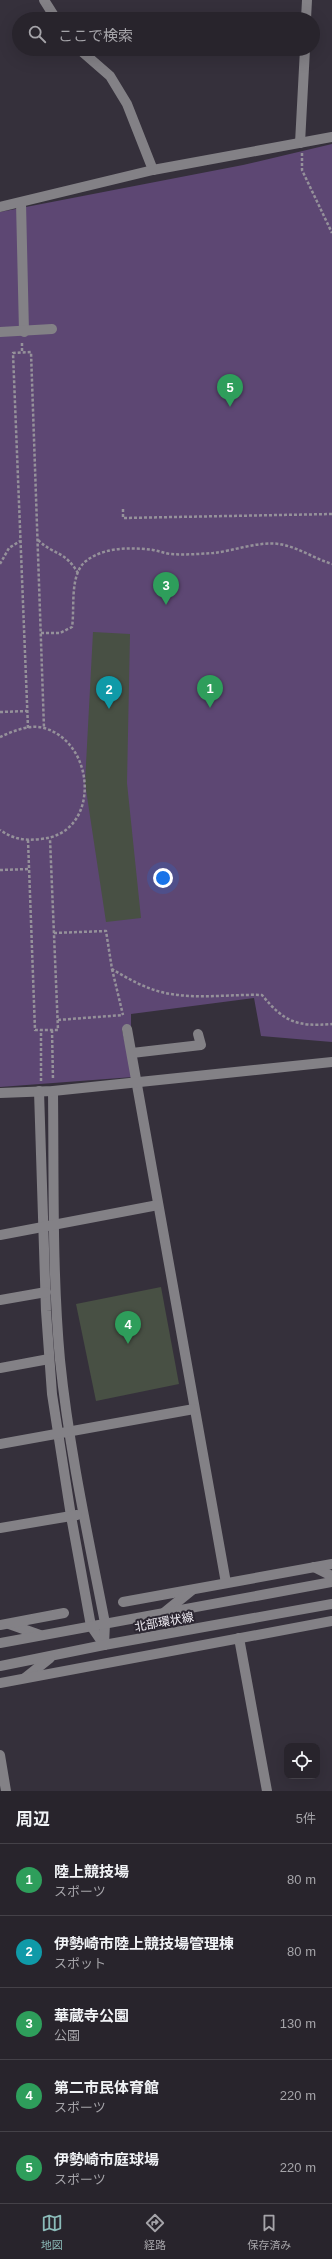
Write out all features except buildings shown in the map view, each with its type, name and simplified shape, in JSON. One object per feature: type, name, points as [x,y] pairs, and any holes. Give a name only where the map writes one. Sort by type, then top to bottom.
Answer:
[{"type":"street","points":[[44,0],[52,12]]},
{"type":"street","points":[[306,12],[307,0]]},
{"type":"street","points":[[87,56],[110,76],[127,104],[153,170]]},
{"type":"street","points":[[301,147],[305,56]]},
{"type":"street","points":[[0,207],[153,170],[301,147],[332,137]]},
{"type":"street","points":[[21,203],[24,332]]},
{"type":"street","points":[[0,332],[24,332],[52,329]]},
{"type":"street","points":[[127,1029],[138,1083],[158,1205],[226,1583]]},
{"type":"street","points":[[132,1053],[201,1045],[198,1034]]},
{"type":"street","points":[[0,1093],[40,1088],[138,1083],[332,1062]]},
{"type":"street","points":[[40,1088],[42,1228],[49,1359],[58,1433],[71,1516],[91,1626],[104,1645]]},
{"type":"street","points":[[53,1088],[55,1225],[60,1360],[69,1432],[105,1623],[104,1645]]},
{"type":"street","points":[[0,1234],[42,1228],[158,1205]]},
{"type":"street","points":[[0,1300],[46,1292]]},
{"type":"street","points":[[0,1368],[49,1359]]},
{"type":"street","points":[[0,1444],[194,1409]]},
{"type":"street","points":[[0,1528],[84,1513]]},
{"type":"street","points":[[123,1602],[332,1564]]},
{"type":"street","points":[[314,1567],[332,1576]]},
{"type":"street","name":"北部環状線","points":[[0,1643],[332,1582]]},
{"type":"street","points":[[164,1613],[193,1589]]},
{"type":"street","name":"北部環状線","points":[[0,1666],[51,1657],[104,1645],[207,1628],[332,1604]]},
{"type":"street","points":[[4,1624],[64,1613]]},
{"type":"street","points":[[0,1683],[332,1621]]},
{"type":"street","points":[[4,1624],[41,1635]]},
{"type":"street","points":[[207,1628],[236,1639]]},
{"type":"street","points":[[236,1639],[267,1791]]},
{"type":"street","points":[[24,1679],[51,1657]]},
{"type":"street","points":[[0,1755],[6,1791]]},
{"type":"path","points":[[301,147],[302,170],[332,233]]},
{"type":"path","points":[[28,728],[13,353],[31,352],[44,728]]},
{"type":"path","points":[[123,509],[123,518],[332,514]]},
{"type":"path","points":[[38,539],[48,550],[64,555],[78,573]]},
{"type":"path","points":[[0,564],[9,548],[20,541]]},
{"type":"path","points":[[41,634],[60,634],[72,627],[75,608],[73,590],[78,573],[85,562],[103,552],[128,548],[154,550],[168,554],[215,553],[277,544],[300,549],[332,564]]},
{"type":"path","points":[[0,712],[27,711]]},
{"type":"path","points":[[0,737],[28,728],[44,728],[70,745],[79,759],[84,776],[86,797],[81,813],[70,827],[50,839],[28,840],[9,836],[0,830]]},
{"type":"path","points":[[28,840],[35,1030],[58,1030],[50,839]]},
{"type":"path","points":[[0,870],[29,869]]},
{"type":"path","points":[[54,933],[106,931],[112,969],[127,1029]]},
{"type":"path","points":[[112,969],[130,980],[170,994],[195,997],[233,994],[262,995],[278,1014],[300,1024],[332,1024]]},
{"type":"path","points":[[58,1020],[123,1014]]},
{"type":"path","points":[[40,1088],[41,1030]]},
{"type":"path","points":[[52,1030],[53,1088]]},
{"type":"shaded area","points":[[332,144],[332,1042],[261,1036],[254,998],[131,1014],[131,1028],[122,1030],[133,1077],[0,1087],[0,212],[243,165]]},
{"type":"place","name":"伊勢崎市庭球場","points":[[230,407]]},
{"type":"place","name":"華蔵寺公園","points":[[166,605]]},
{"type":"place","name":"陸上競技場","points":[[210,708]]},
{"type":"place","name":"伊勢崎市陸上競技場管理棟","points":[[109,709]]},
{"type":"place","name":"第二市民体育館","points":[[128,1344]]}]
